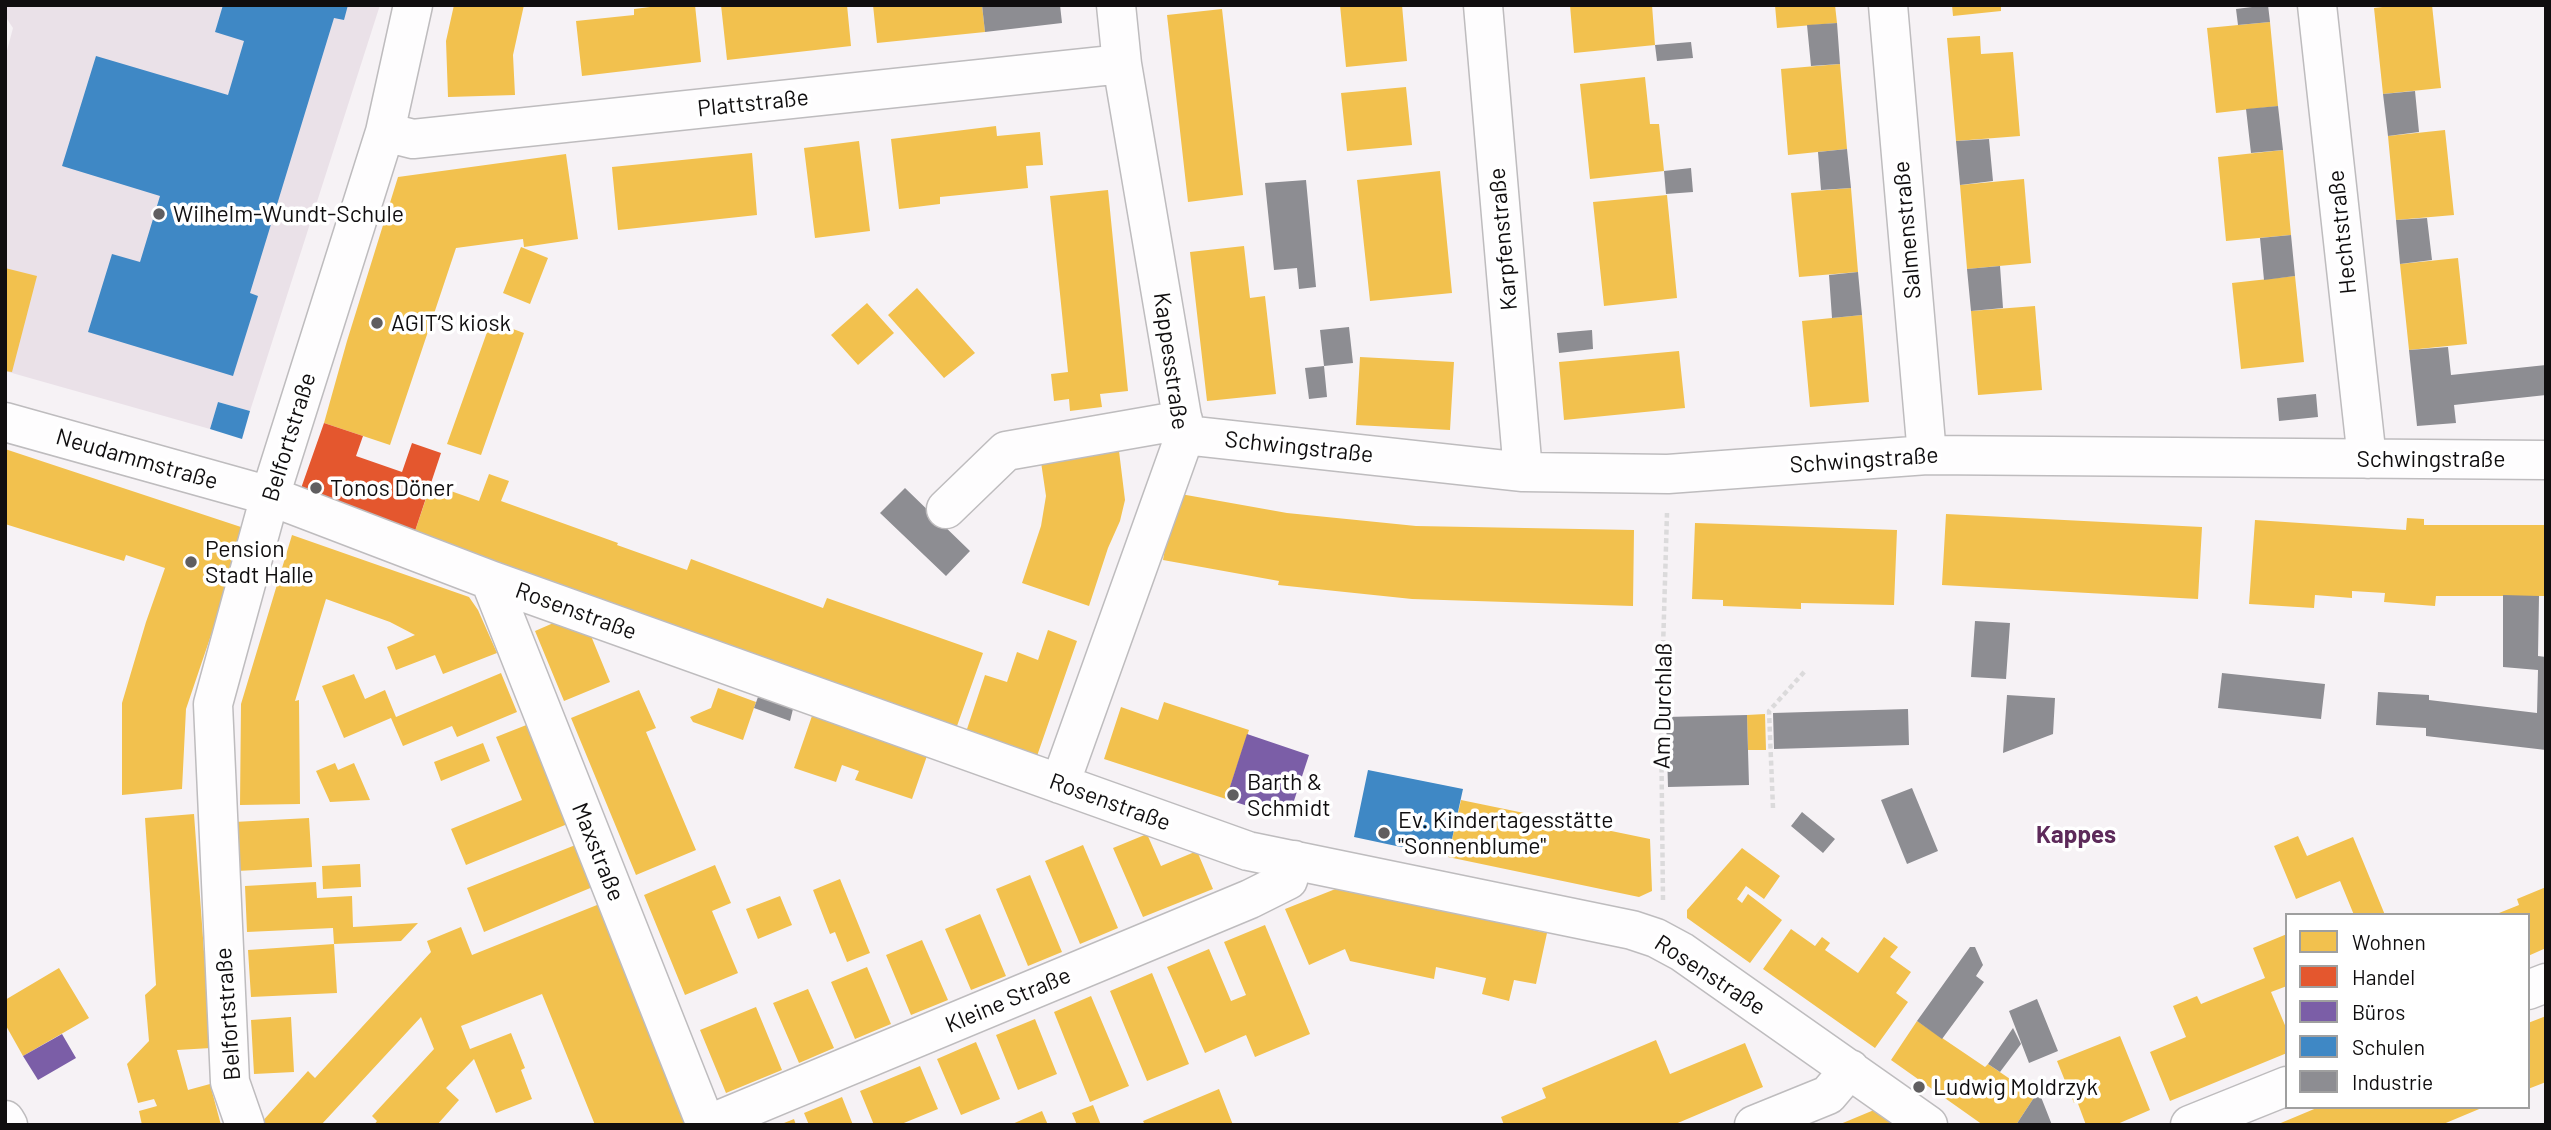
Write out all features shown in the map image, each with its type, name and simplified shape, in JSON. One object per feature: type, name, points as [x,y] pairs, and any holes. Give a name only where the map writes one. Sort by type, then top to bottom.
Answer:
[{"type":"street","name":"Belfortstraße","points":[[245,1125],[230,1082],[213,704],[270,496],[385,132],[413,5]]},
{"type":"street","name":"Kappesstraße","points":[[1060,784],[1184,427],[1122,64],[1116,5]]},
{"type":"street","name":"Karpfenstraße","points":[[1483,5],[1523,472]]},
{"type":"street","name":"Salmenstraße","points":[[1888,5],[1927,455]]},
{"type":"street","name":"Hechtstraße","points":[[2318,5],[2368,459]]},
{"type":"street","name":"Plattstraße","points":[[385,132],[413,139],[1122,64]]},
{"type":"street","name":"Neudammstraße","points":[[5,422],[270,496]]},
{"type":"street","name":"Schwingstraße","points":[[946,509],[1006,451],[1184,427],[1523,472],[1668,474],[1927,455],[2546,460]]},
{"type":"street","name":"Rosenstraße","points":[[270,496],[490,580],[1248,851],[1632,930],[1659,927],[1682,952],[1928,1125]]},
{"type":"street","name":"Maxstraße","points":[[490,580],[707,1125]]},
{"type":"street","name":"Kleine Straße","points":[[707,1125],[1250,899],[1288,880],[1294,860]]},
{"type":"street","points":[[1754,1125],[1828,1095],[1850,1069]]},
{"type":"street","points":[[2190,1125],[2285,1087]]},
{"type":"street","points":[[5,1120],[8,1125]]},
{"type":"path","name":"Am Durchlaß","points":[[1659,927],[1661,716],[1668,474]]},
{"type":"path","points":[[1773,808],[1769,711],[1806,670]]},
{"type":"shaded area","name":"Wilhelm-Wundt-Schule","points":[[5,5],[380,5],[250,411],[218,402],[210,429],[5,371],[5,58],[13,28],[5,16]]},
{"type":"building: Wohnen","points":[[454,5],[524,5],[513,55],[515,95],[448,97],[446,41]]},
{"type":"building: Wohnen","points":[[695,5],[701,62],[582,76],[576,21],[634,15],[634,9]]},
{"type":"building: Wohnen","points":[[721,5],[847,5],[851,46],[727,60]]},
{"type":"building: Wohnen","points":[[873,5],[982,5],[985,32],[877,43]]},
{"type":"building: Wohnen","points":[[1340,5],[1402,5],[1407,61],[1346,67]]},
{"type":"building: Wohnen","points":[[1570,5],[1652,5],[1655,45],[1574,53]]},
{"type":"building: Wohnen","points":[[1775,5],[1835,5],[1837,23],[1777,28]]},
{"type":"building: Wohnen","points":[[1952,5],[2001,5],[2001,11],[1953,16]]},
{"type":"building: Wohnen","points":[[2432,5],[2441,88],[2383,94],[2374,8]]},
{"type":"building: Wohnen","points":[[1222,9],[1243,195],[1188,202],[1167,15]]},
{"type":"building: Wohnen","points":[[2270,22],[2278,106],[2216,113],[2207,28]]},
{"type":"building: Wohnen","points":[[1980,36],[1981,54],[2013,52],[2020,136],[1956,141],[1947,38]]},
{"type":"building: Wohnen","points":[[1840,64],[1847,149],[1788,155],[1781,69]]},
{"type":"building: Wohnen","points":[[1645,77],[1650,124],[1659,124],[1664,171],[1590,179],[1580,84]]},
{"type":"building: Wohnen","points":[[1406,87],[1412,145],[1347,151],[1341,93]]},
{"type":"building: Wohnen","points":[[996,126],[997,136],[1040,132],[1043,165],[1026,166],[1028,188],[940,197],[940,204],[899,209],[891,139]]},
{"type":"building: Wohnen","points":[[2445,130],[2454,215],[2396,220],[2388,136]]},
{"type":"building: Wohnen","points":[[859,141],[870,231],[815,238],[804,148]]},
{"type":"building: Wohnen","points":[[2283,150],[2291,235],[2226,241],[2218,157]]},
{"type":"building: Wohnen","points":[[752,153],[757,215],[618,230],[612,167]]},
{"type":"building: Wohnen","points":[[566,154],[578,239],[524,247],[523,239],[456,248],[390,445],[324,423],[398,177]]},
{"type":"building: Wohnen","points":[[1440,171],[1452,293],[1370,301],[1357,180]]},
{"type":"building: Wohnen","points":[[2024,179],[2031,263],[1967,269],[1960,185]]},
{"type":"building: Wohnen","points":[[1851,188],[1858,272],[1799,277],[1791,193]]},
{"type":"building: Wohnen","points":[[1108,190],[1128,391],[1100,394],[1102,407],[1070,411],[1069,399],[1054,401],[1051,374],[1068,372],[1050,196]]},
{"type":"building: Wohnen","points":[[1667,195],[1677,298],[1604,306],[1593,202]]},
{"type":"building: Wohnen","points":[[1244,246],[1250,298],[1265,296],[1276,394],[1207,401],[1190,252]]},
{"type":"building: Wohnen","points":[[521,247],[548,258],[530,304],[503,293]]},
{"type":"building: Wohnen","points":[[2458,258],[2467,344],[2409,350],[2400,264]]},
{"type":"building: Wohnen","points":[[5,268],[37,276],[12,372],[5,371]]},
{"type":"building: Wohnen","points":[[2295,276],[2304,362],[2241,369],[2232,283]]},
{"type":"building: Wohnen","points":[[917,288],[975,353],[944,378],[888,315]]},
{"type":"building: Wohnen","points":[[867,303],[894,333],[858,365],[831,335]]},
{"type":"building: Wohnen","points":[[2035,306],[2042,390],[1978,395],[1971,311]]},
{"type":"building: Wohnen","points":[[1862,315],[1869,402],[1810,407],[1802,321]]},
{"type":"building: Wohnen","points":[[491,321],[524,333],[481,455],[447,444]]},
{"type":"building: Wohnen","points":[[1679,351],[1685,408],[1564,420],[1559,362]]},
{"type":"building: Wohnen","points":[[1360,357],[1454,362],[1450,430],[1356,425]]},
{"type":"building: Wohnen","points":[[5,449],[247,529],[186,709],[182,789],[122,795],[122,703],[165,568],[126,555],[124,561],[5,524]]},
{"type":"building: Wohnen","points":[[1119,451],[1125,500],[1089,606],[1022,583],[1041,526],[1046,496],[1041,462]]},
{"type":"building: Wohnen","points":[[489,474],[509,481],[501,501],[618,543],[617,545],[687,570],[691,559],[823,608],[827,598],[983,653],[957,726],[414,534],[431,484],[479,501]]},
{"type":"building: Wohnen","points":[[1175,493],[1287,513],[1416,526],[1634,530],[1633,606],[1412,599],[1278,585],[1279,581],[1163,560]]},
{"type":"building: Wohnen","points":[[1946,514],[2202,527],[2198,599],[1942,585]]},
{"type":"building: Wohnen","points":[[2407,518],[2424,519],[2424,525],[2546,525],[2546,596],[2436,596],[2435,606],[2384,602],[2385,593],[2352,591],[2352,598],[2315,595],[2314,608],[2249,604],[2255,520],[2406,530]]},
{"type":"building: Wohnen","points":[[1695,523],[1897,530],[1894,605],[1801,603],[1801,609],[1723,606],[1723,600],[1692,599]]},
{"type":"building: Wohnen","points":[[292,535],[469,597],[478,610],[497,653],[443,674],[435,655],[396,670],[387,647],[415,635],[390,622],[326,599],[295,701],[299,700],[300,804],[240,805],[241,704]]},
{"type":"building: Wohnen","points":[[558,621],[589,631],[610,682],[564,701],[535,631]]},
{"type":"building: Wohnen","points":[[1048,630],[1077,641],[1037,756],[966,732],[985,675],[1007,682],[1017,652],[1038,660]]},
{"type":"building: Wohnen","points":[[501,673],[517,712],[457,737],[452,726],[403,746],[391,718],[344,738],[322,686],[354,674],[365,699],[385,690],[396,717]]},
{"type":"building: Wohnen","points":[[718,688],[756,702],[743,740],[693,722],[690,717],[711,708]]},
{"type":"building: Wohnen","points":[[639,690],[656,728],[646,732],[696,850],[636,875],[571,718]]},
{"type":"building: Wohnen","points":[[1164,702],[1249,730],[1226,799],[1104,759],[1121,707],[1158,720]]},
{"type":"building: Wohnen","points":[[813,713],[928,753],[912,799],[855,780],[859,771],[842,765],[836,782],[794,768]]},
{"type":"building: Wohnen","points":[[1765,714],[1766,750],[1748,750],[1747,715]]},
{"type":"building: Wohnen","points":[[534,722],[575,821],[466,865],[451,829],[522,800],[496,737]]},
{"type":"building: Wohnen","points":[[483,743],[490,761],[441,781],[434,762]]},
{"type":"building: Wohnen","points":[[335,763],[338,770],[354,763],[370,800],[330,802],[316,771]]},
{"type":"building: Wohnen","points":[[1461,800],[1650,839],[1652,891],[1639,897],[1448,857]]},
{"type":"building: Wohnen","points":[[194,814],[211,1048],[177,1050],[188,1090],[210,1084],[221,1125],[142,1125],[139,1111],[157,1106],[154,1099],[138,1103],[127,1064],[149,1041],[145,995],[156,985],[145,818]]},
{"type":"building: Wohnen","points":[[309,818],[312,867],[237,871],[234,822]]},
{"type":"building: Wohnen","points":[[1147,834],[1161,866],[1197,851],[1213,889],[1143,917],[1113,848]]},
{"type":"building: Wohnen","points":[[2298,836],[2307,856],[2353,837],[2384,913],[2353,913],[2340,881],[2296,899],[2274,846]]},
{"type":"building: Wohnen","points":[[583,842],[600,884],[484,932],[467,888]]},
{"type":"building: Wohnen","points":[[1083,845],[1118,928],[1080,944],[1045,861]]},
{"type":"building: Wohnen","points":[[1742,848],[1780,876],[1764,899],[1746,886],[1737,899],[1742,903],[1748,894],[1782,920],[1750,963],[1687,918],[1687,910]]},
{"type":"building: Wohnen","points":[[360,864],[361,887],[323,889],[322,866]]},
{"type":"building: Wohnen","points":[[715,865],[731,903],[712,911],[738,973],[685,995],[644,895]]},
{"type":"building: Wohnen","points":[[1030,875],[1062,952],[1028,966],[996,889]]},
{"type":"building: Wohnen","points":[[840,879],[870,953],[847,962],[835,932],[830,934],[813,890]]},
{"type":"building: Wohnen","points":[[316,882],[317,898],[352,896],[353,927],[418,923],[401,941],[334,944],[333,928],[247,932],[245,886]]},
{"type":"building: Wohnen","points":[[2546,887],[2546,948],[2530,955],[2530,913],[2499,913],[2519,905],[2517,899]]},
{"type":"building: Wohnen","points":[[1338,888],[1547,933],[1536,984],[1514,980],[1509,1001],[1482,994],[1486,978],[1436,967],[1434,979],[1350,961],[1345,949],[1309,965],[1285,909]]},
{"type":"building: Wohnen","points":[[780,896],[792,925],[758,939],[746,909]]},
{"type":"building: Wohnen","points":[[607,901],[697,1125],[595,1125],[542,994],[461,1026],[470,1049],[511,1033],[525,1068],[521,1070],[532,1099],[496,1113],[474,1059],[446,1088],[459,1100],[437,1125],[374,1125],[377,1121],[372,1116],[434,1049],[421,1017],[321,1125],[259,1125],[308,1071],[315,1078],[431,952],[427,941],[461,927],[472,955]]},
{"type":"building: Wohnen","points":[[980,914],[1006,976],[971,990],[945,929]]},
{"type":"building: Wohnen","points":[[1265,925],[1310,1034],[1255,1057],[1246,1035],[1205,1053],[1167,967],[1209,949],[1231,1001],[1246,995],[1224,942]]},
{"type":"building: Wohnen","points":[[1791,929],[1815,946],[1822,937],[1830,943],[1825,950],[1858,973],[1884,937],[1898,947],[1890,957],[1911,972],[1896,993],[1908,1002],[1875,1048],[1763,969]]},
{"type":"building: Wohnen","points":[[2285,935],[2285,987],[2271,992],[2285,1025],[2285,1054],[2170,1101],[2150,1052],[2186,1037],[2173,1006],[2197,996],[2201,1004],[2265,978],[2253,948]]},
{"type":"building: Wohnen","points":[[922,940],[948,1000],[911,1015],[886,955]]},
{"type":"building: Wohnen","points":[[334,944],[337,993],[251,997],[248,950]]},
{"type":"building: Wohnen","points":[[867,967],[891,1024],[855,1039],[831,982]]},
{"type":"building: Wohnen","points":[[59,968],[89,1018],[23,1056],[5,1024],[5,1000]]},
{"type":"building: Wohnen","points":[[1152,973],[1189,1064],[1147,1081],[1110,991]]},
{"type":"building: Wohnen","points":[[808,989],[834,1048],[799,1063],[773,1003]]},
{"type":"building: Wohnen","points":[[1091,996],[1129,1086],[1090,1102],[1054,1012]]},
{"type":"building: Wohnen","points":[[756,1007],[782,1070],[726,1093],[700,1030]]},
{"type":"building: Wohnen","points":[[2546,1016],[2546,1082],[2530,1088],[2530,1022]]},
{"type":"building: Wohnen","points":[[291,1017],[294,1072],[254,1074],[251,1020]]},
{"type":"building: Wohnen","points":[[1035,1019],[1057,1074],[1018,1090],[996,1035]]},
{"type":"building: Wohnen","points":[[1917,1021],[1985,1067],[1988,1064],[2035,1096],[2016,1125],[1983,1125],[1891,1060]]},
{"type":"building: Wohnen","points":[[2120,1036],[2150,1110],[2115,1125],[2086,1125],[2057,1061]]},
{"type":"building: Wohnen","points":[[1656,1040],[1670,1074],[1745,1043],[1763,1087],[1673,1125],[1504,1125],[1501,1117],[1546,1098],[1542,1088]]},
{"type":"building: Wohnen","points":[[976,1042],[1000,1099],[961,1115],[937,1059]]},
{"type":"building: Wohnen","points":[[920,1066],[938,1109],[899,1125],[874,1125],[860,1091]]},
{"type":"building: Wohnen","points":[[1219,1089],[1233,1125],[1145,1125],[1143,1121]]},
{"type":"building: Wohnen","points":[[842,1097],[853,1125],[809,1125],[804,1113]]},
{"type":"building: Wohnen","points":[[1093,1105],[1101,1125],[1077,1125],[1072,1113]]},
{"type":"building: Wohnen","points":[[2314,1109],[2479,1109],[2441,1125],[2276,1125]]},
{"type":"building: Wohnen","points":[[1874,1110],[1894,1125],[1838,1125]]},
{"type":"building: Wohnen","points":[[1042,1111],[1048,1125],[1010,1125]]},
{"type":"building: Wohnen","points":[[794,1119],[796,1125],[779,1125]]},
{"type":"building: Handel","points":[[324,423],[363,436],[356,456],[402,472],[412,443],[441,453],[414,534],[299,494]]},
{"type":"building: Büros","points":[[1247,734],[1309,755],[1288,819],[1226,799]]},
{"type":"building: Büros","points":[[62,1034],[76,1058],[38,1080],[23,1056]]},
{"type":"building: Schulen","points":[[223,5],[348,5],[344,20],[334,18],[250,293],[258,296],[233,376],[88,332],[112,254],[140,262],[160,196],[62,166],[96,56],[228,95],[244,41],[215,32]]},
{"type":"building: Schulen","points":[[218,402],[250,411],[242,439],[210,429]]},
{"type":"building: Schulen","points":[[1368,770],[1463,789],[1448,857],[1354,837]]},
{"type":"building: Industrie","points":[[982,5],[1060,5],[1062,23],[985,32]]},
{"type":"building: Industrie","points":[[2268,5],[2270,22],[2238,25],[2236,9]]},
{"type":"building: Industrie","points":[[1837,23],[1840,64],[1811,66],[1807,25]]},
{"type":"building: Industrie","points":[[1691,42],[1693,58],[1657,61],[1655,45]]},
{"type":"building: Industrie","points":[[2415,91],[2419,132],[2388,136],[2383,94]]},
{"type":"building: Industrie","points":[[2278,106],[2283,150],[2251,153],[2246,109]]},
{"type":"building: Industrie","points":[[1989,139],[1993,181],[1960,185],[1956,141]]},
{"type":"building: Industrie","points":[[1847,149],[1851,188],[1821,190],[1818,152]]},
{"type":"building: Industrie","points":[[1691,168],[1693,192],[1666,194],[1664,171]]},
{"type":"building: Industrie","points":[[1306,180],[1316,287],[1299,289],[1297,268],[1274,270],[1265,183]]},
{"type":"building: Industrie","points":[[2427,218],[2432,260],[2400,264],[2396,220]]},
{"type":"building: Industrie","points":[[2291,235],[2295,276],[2264,280],[2260,238]]},
{"type":"building: Industrie","points":[[2000,266],[2003,308],[1971,311],[1967,269]]},
{"type":"building: Industrie","points":[[1858,272],[1862,315],[1832,318],[1829,275]]},
{"type":"building: Industrie","points":[[1349,327],[1353,363],[1324,366],[1320,330]]},
{"type":"building: Industrie","points":[[1592,330],[1593,349],[1559,353],[1557,333]]},
{"type":"building: Industrie","points":[[2448,347],[2451,375],[2546,365],[2546,395],[2454,405],[2456,423],[2417,426],[2409,350]]},
{"type":"building: Industrie","points":[[1324,366],[1327,397],[1309,399],[1305,368]]},
{"type":"building: Industrie","points":[[2316,394],[2318,417],[2279,421],[2277,398]]},
{"type":"building: Industrie","points":[[905,488],[970,551],[946,576],[880,513]]},
{"type":"building: Industrie","points":[[2503,595],[2539,596],[2538,656],[2546,657],[2546,750],[2426,736],[2426,728],[2376,725],[2378,692],[2429,695],[2429,700],[2537,713],[2538,670],[2503,667]]},
{"type":"building: Industrie","points":[[1975,621],[2010,623],[2006,679],[1971,677]]},
{"type":"building: Industrie","points":[[2222,673],[2325,684],[2321,719],[2218,708]]},
{"type":"building: Industrie","points":[[2007,695],[2055,698],[2053,734],[2003,753]]},
{"type":"building: Industrie","points":[[758,697],[793,709],[790,721],[754,708]]},
{"type":"building: Industrie","points":[[1908,709],[1909,745],[1774,749],[1773,713]]},
{"type":"building: Industrie","points":[[1747,715],[1749,785],[1668,787],[1666,717]]},
{"type":"building: Industrie","points":[[1912,788],[1938,851],[1907,864],[1881,800]]},
{"type":"building: Industrie","points":[[1802,812],[1835,839],[1823,853],[1791,826]]},
{"type":"building: Industrie","points":[[1970,947],[1975,947],[1983,965],[1976,976],[1984,982],[1942,1039],[1917,1021]]},
{"type":"building: Industrie","points":[[2037,999],[2058,1051],[2029,1063],[2009,1011]]},
{"type":"building: Industrie","points":[[2013,1028],[2021,1044],[2000,1072],[1988,1064]]},
{"type":"building: Industrie","points":[[2035,1096],[2041,1097],[2052,1125],[2016,1125]]},
{"type":"place","name":"Wilhelm-Wundt-Schule","points":[[159,214]]},
{"type":"place","name":"AGIT‘S kiosk","points":[[377,323]]},
{"type":"place","name":"Tonos Döner","points":[[316,488]]},
{"type":"place","name":"Pension Stadt Halle","points":[[191,562]]},
{"type":"place","name":"Barth & Schmidt","points":[[1233,795]]},
{"type":"place","name":"Ev. Kindertagesstätte \"Sonnenblume\"","points":[[1384,833]]},
{"type":"place","name":"Ludwig Moldrzyk","points":[[1919,1087]]},
{"type":"district","name":"Kappes","points":[[2076,835]]}]
